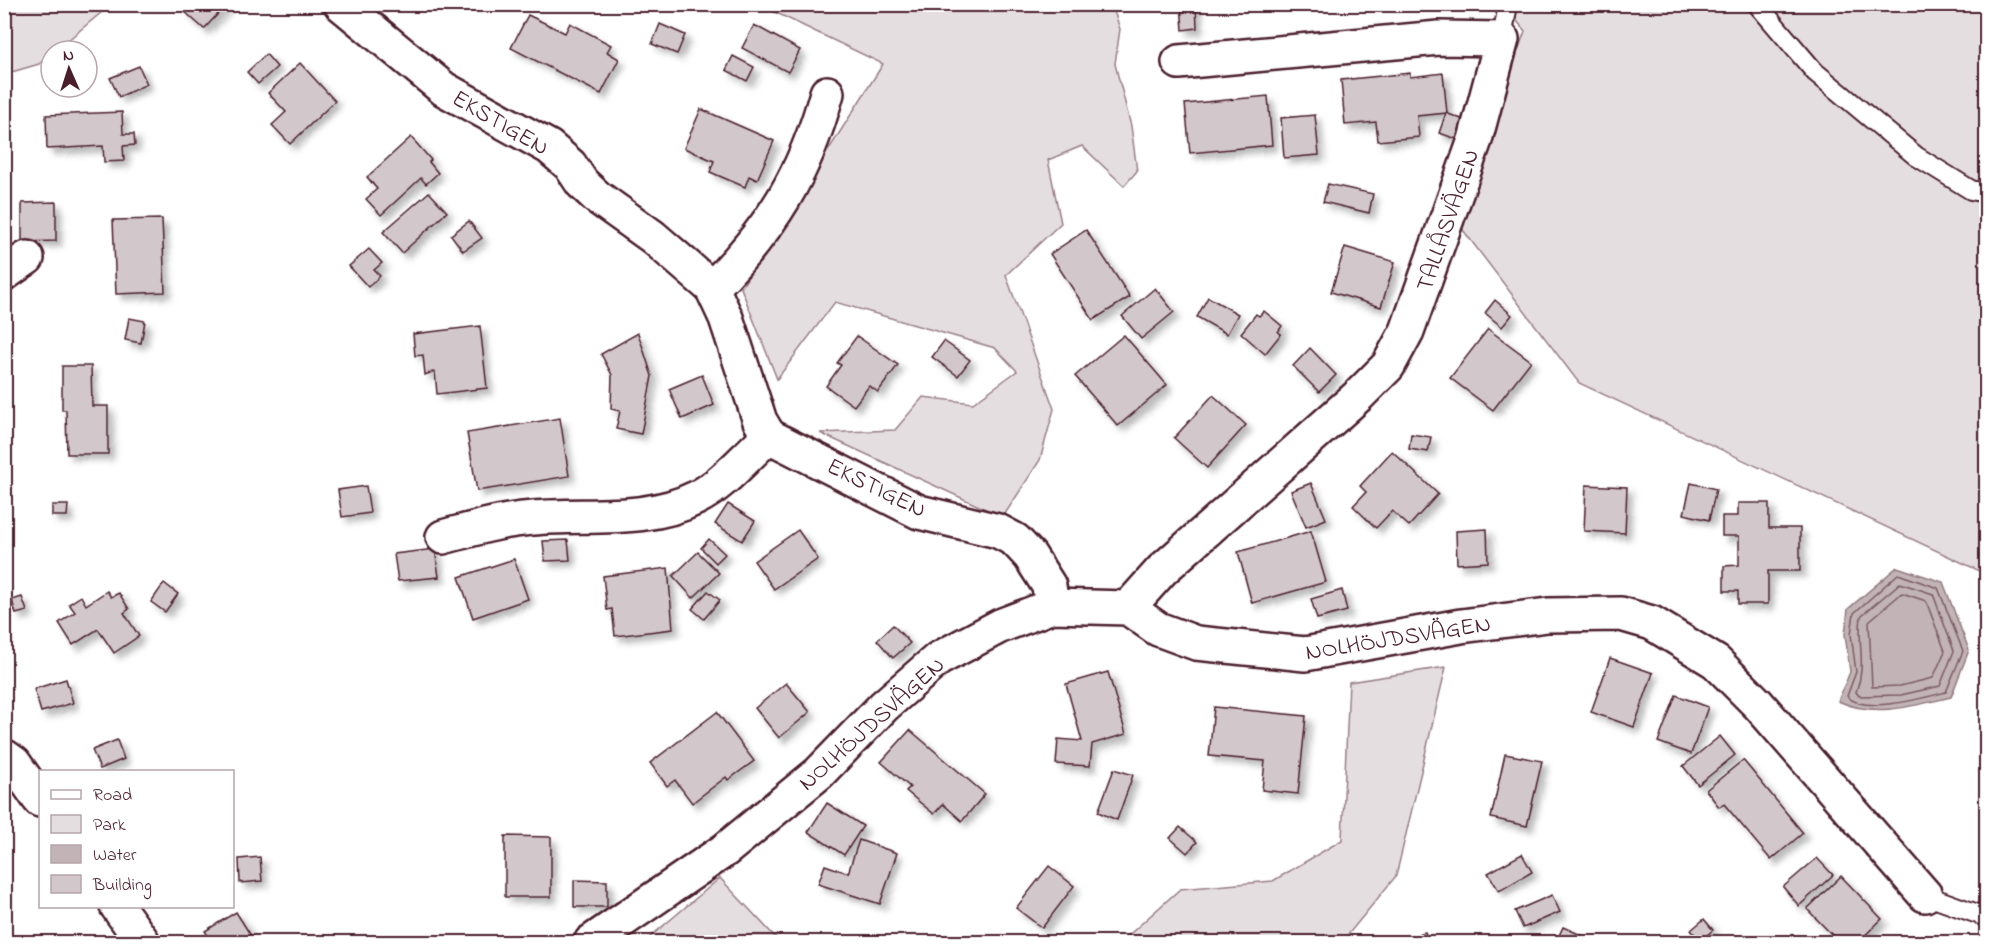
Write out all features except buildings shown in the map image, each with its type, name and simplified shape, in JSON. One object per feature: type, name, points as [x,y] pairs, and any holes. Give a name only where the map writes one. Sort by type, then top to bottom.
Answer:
[{"type":"street","name":"EKSTIGEN","points":[[341,4],[444,89],[549,147],[570,165],[582,183],[597,197],[653,237],[712,288],[726,318],[760,421],[769,436],[919,512],[998,531],[1015,540],[1030,556],[1049,586],[1052,606]]},
{"type":"street","points":[[1179,62],[1439,38],[1502,39]]},
{"type":"street","name":"TALLÅSVÄGEN","points":[[1128,608],[1162,570],[1358,396],[1388,366],[1407,331],[1475,141],[1502,39]]},
{"type":"street","points":[[712,288],[762,232],[790,191],[814,139],[827,93]]},
{"type":"street","points":[[443,537],[492,524],[533,518],[575,518],[669,509],[698,498],[769,436]]},
{"type":"street","name":"NOLHÖJDSVÄGEN","points":[[591,942],[724,850],[819,773],[884,706],[938,659],[1000,626],[1052,606],[1128,608],[1158,629],[1196,643],[1305,654],[1461,626],[1548,615],[1621,614],[1652,623],[1716,662],[1758,704],[1925,895]]},
{"type":"street","points":[[4,756],[14,763],[39,799]]},
{"type":"street","points":[[118,908],[143,942]]},
{"type":"lane","points":[[1502,39],[1508,4]]},
{"type":"lane","points":[[1757,4],[1815,72],[1916,156],[1971,190],[1986,193]]},
{"type":"lane","points":[[1925,895],[1986,917]]},
{"type":"green space","points":[[105,4],[108,7],[69,39],[39,39],[39,64],[5,74],[5,5]]},
{"type":"green space","points":[[760,5],[1112,5],[1120,29],[1115,64],[1131,126],[1137,171],[1124,186],[1082,146],[1048,160],[1061,223],[1006,275],[1054,409],[1040,460],[1003,517],[820,433],[895,430],[923,397],[973,403],[1017,371],[995,348],[835,302],[777,379],[741,288],[883,64]]},
{"type":"green space","points":[[1504,5],[1986,5],[1986,603],[1980,571],[1579,383],[1457,222],[1525,31]]},
{"type":"green space","points":[[1446,667],[1396,876],[1342,942],[1121,942],[1180,889],[1273,881],[1342,840],[1349,682]]},
{"type":"green space","points":[[720,878],[780,942],[644,942]]},
{"type":"water","points":[[1897,567],[1943,582],[1969,650],[1951,697],[1908,707],[1880,710],[1852,706],[1838,701],[1850,672],[1845,634],[1848,609]]}]
